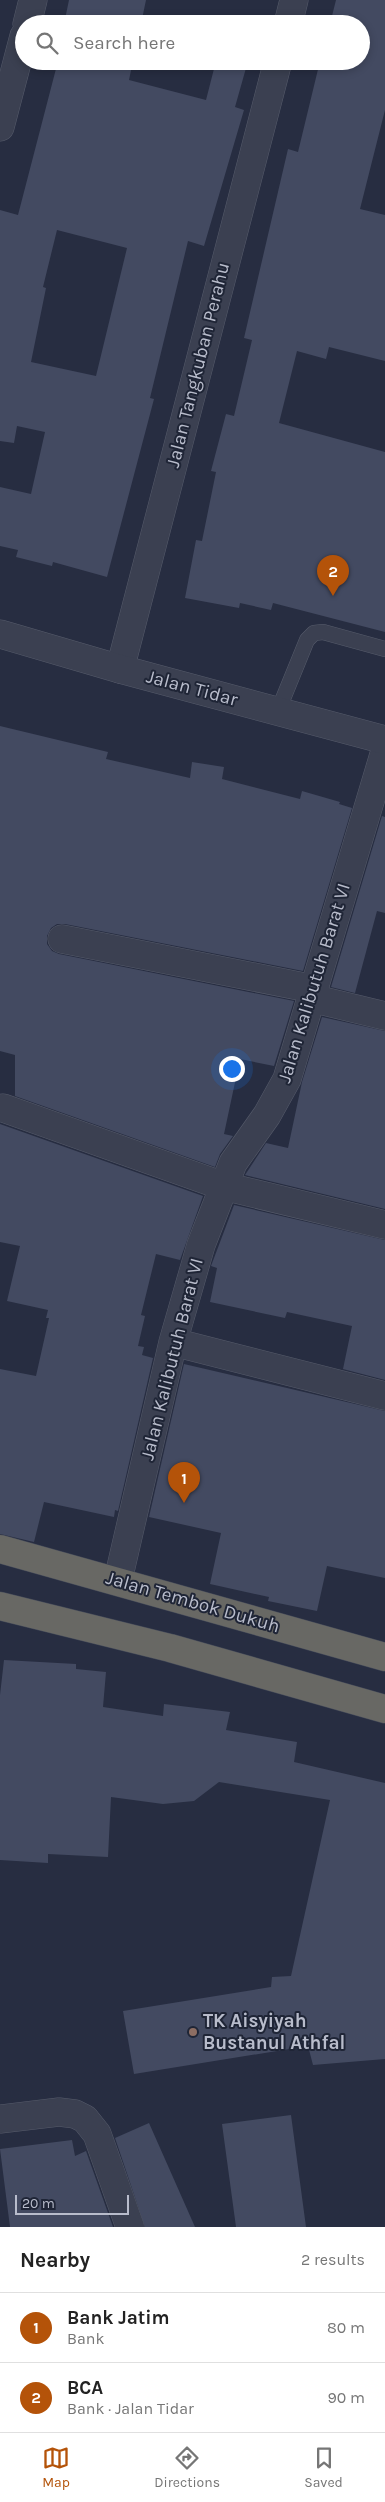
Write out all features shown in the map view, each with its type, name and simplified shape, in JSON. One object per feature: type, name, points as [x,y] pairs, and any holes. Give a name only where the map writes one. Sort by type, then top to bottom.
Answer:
[{"type":"highway","name":"Jalan Tembok Dukuh","points":[[0,1549],[118,1580],[385,1656]]},
{"type":"highway","points":[[0,1606],[170,1648],[385,1709]]},
{"type":"street","points":[[29,15],[33,0]]},
{"type":"street","points":[[290,15],[294,0]]},
{"type":"street","points":[[0,127],[15,70]]},
{"type":"street","name":"Jalan Tangkuban Perahu","points":[[120,669],[276,70]]},
{"type":"street","name":"Jalan Tidar","points":[[0,634],[120,669],[385,740]]},
{"type":"street","name":"Jalan Kalibutuh Barat VI","points":[[118,1580],[173,1342],[201,1245],[233,1164],[267,1115],[287,1079],[385,751]]},
{"type":"street","points":[[62,939],[312,994],[385,1016]]},
{"type":"street","points":[[3,1108],[223,1186],[385,1225]]},
{"type":"street","points":[[173,1342],[385,1396]]},
{"type":"street","points":[[0,2119],[59,2112],[75,2114],[85,2119],[97,2134],[130,2227]]},
{"type":"lane","points":[[278,712],[307,640],[314,633],[323,632],[385,649]]},
{"type":"building","points":[[69,0],[146,0],[143,15],[66,15]]},
{"type":"building","points":[[336,0],[385,0],[385,110],[360,209],[385,215],[385,361],[329,347],[326,359],[297,351],[279,423],[385,452],[385,632],[273,603],[271,610],[240,603],[239,608],[185,598],[196,540],[202,541],[216,472],[211,471],[226,414],[234,416],[252,340],[244,338],[288,149],[298,152],[318,70],[370,70],[370,15],[332,15]]},
{"type":"building","points":[[56,70],[131,70],[129,80],[206,100],[214,70],[245,70],[235,107],[244,110],[204,246],[188,241],[150,398],[154,399],[107,577],[53,562],[52,566],[16,557],[18,550],[0,546],[0,487],[31,494],[45,432],[17,426],[14,443],[0,441],[0,210],[18,215]],"holes":[[[57,230],[127,248],[96,376],[31,362],[46,288],[43,287]]]},
{"type":"building","points":[[0,726],[108,752],[106,759],[190,778],[192,762],[224,767],[222,779],[300,799],[302,791],[340,802],[339,804],[352,808],[303,971],[65,924],[57,924],[51,928],[47,936],[47,944],[52,951],[59,954],[294,1001],[274,1066],[240,1059],[224,1134],[233,1136],[220,1154],[215,1167],[15,1096],[15,1055],[0,1051]]},
{"type":"building","points":[[382,816],[385,817],[385,913],[377,911],[355,993],[331,987]]},
{"type":"building","points":[[322,1017],[385,1031],[385,1209],[245,1175],[266,1143],[288,1148],[302,1082]]},
{"type":"building","points":[[0,1124],[203,1196],[180,1260],[156,1254],[141,1315],[145,1316],[138,1346],[144,1347],[142,1355],[153,1358],[118,1511],[115,1510],[114,1517],[44,1502],[34,1542],[0,1534],[0,1369],[36,1376],[49,1318],[46,1318],[48,1310],[7,1301],[20,1246],[0,1242]]},
{"type":"building","points":[[234,1205],[385,1240],[385,1380],[343,1369],[352,1326],[287,1312],[285,1318],[210,1302],[217,1268],[211,1266]]},
{"type":"building","points":[[184,1364],[385,1411],[385,1578],[327,1566],[317,1611],[268,1601],[269,1597],[210,1584],[221,1533],[149,1517]]},
{"type":"building","points":[[4,1660],[76,1664],[76,1669],[106,1672],[103,1707],[163,1716],[164,1704],[230,1712],[226,1730],[297,1742],[294,1762],[385,1783],[385,2059],[313,2065],[308,2046],[134,2074],[123,2011],[271,1987],[272,1977],[291,1976],[330,1800],[219,1782],[194,1801],[163,1804],[111,1797],[108,1857],[48,1854],[48,1863],[0,1860],[0,1695]]},
{"type":"building","points":[[291,2115],[306,2227],[236,2227],[222,2124]]},
{"type":"building","points":[[149,2123],[195,2227],[145,2227],[115,2138]]},
{"type":"building","points":[[72,2140],[75,2156],[86,2151],[113,2227],[10,2227],[0,2149]]},
{"type":"place","name":"BCA","points":[[333,596]]},
{"type":"place","name":"Bank Jatim","points":[[184,1503]]},
{"type":"place","name":"TK Aisyiyah Bustanul Athfal","points":[[193,2032]]}]
